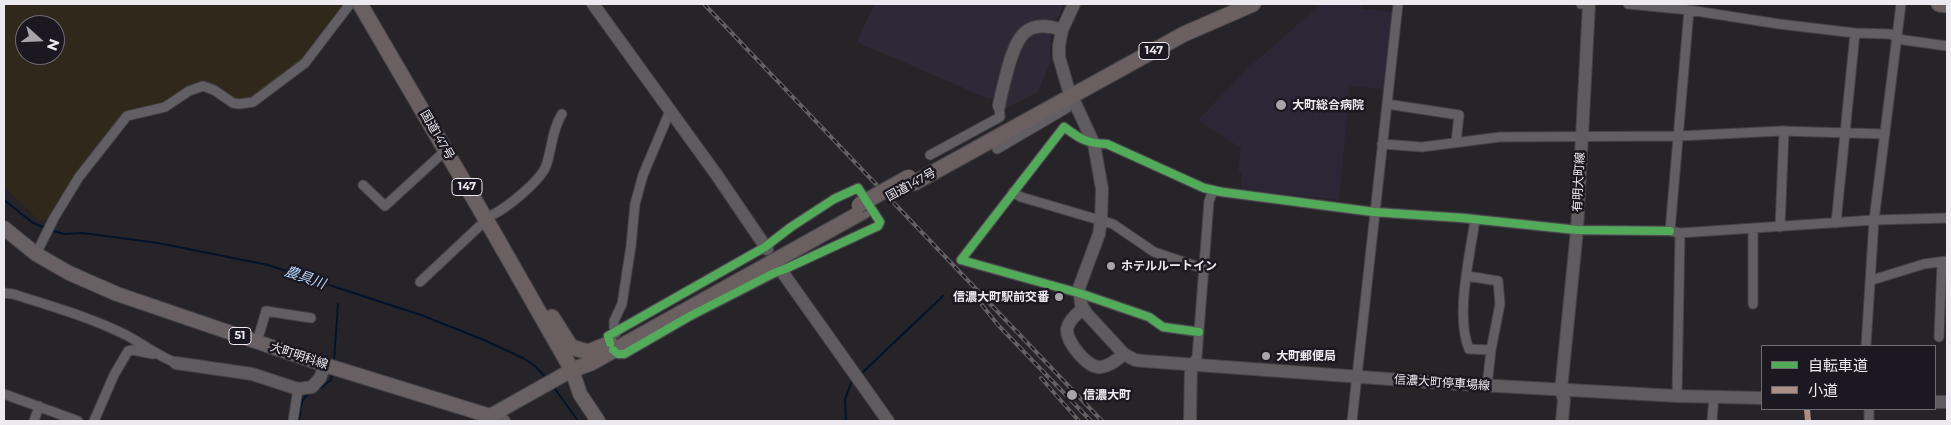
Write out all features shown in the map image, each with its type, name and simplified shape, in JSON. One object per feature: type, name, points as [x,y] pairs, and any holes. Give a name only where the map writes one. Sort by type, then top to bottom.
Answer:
[{"type":"highway","name":"国道147号","points":[[360,4],[446,150],[549,314],[567,348],[566,374]]},
{"type":"highway","name":"国道147号","points":[[369,4],[489,217],[566,374]]},
{"type":"highway","name":"国道147号","points":[[1070,92],[1160,37],[1229,4]]},
{"type":"highway","name":"国道147号","points":[[566,374],[591,363],[613,342],[1070,92],[1184,34],[1253,4]]},
{"type":"highway","points":[[1939,4],[1947,5]]},
{"type":"highway","name":"147","points":[[549,314],[555,318],[571,346],[588,352],[613,342]]},
{"type":"main road","name":"大町明科線","points":[[4,228],[36,254],[69,273],[117,294],[325,365],[490,416]]},
{"type":"main road","points":[[490,416],[566,374],[598,421]]},
{"type":"street","points":[[36,254],[54,218],[79,176],[127,116],[165,106],[189,91],[204,86],[214,90],[233,103],[254,102],[305,63],[350,4]]},
{"type":"street","points":[[593,4],[716,174],[766,248]]},
{"type":"street","points":[[1074,4],[1062,30],[1058,46],[1059,57],[1070,92],[1094,144],[1102,189],[1101,220],[1096,245],[1079,293],[1083,309],[1124,354],[1114,362],[1101,368],[1091,365],[1069,339],[1067,329],[1075,315],[1083,309]]},
{"type":"street","points":[[1352,421],[1398,4]]},
{"type":"street","name":"有明大町線","points":[[1562,421],[1564,400],[1561,390],[1577,230],[1589,4]]},
{"type":"street","points":[[1628,4],[1689,10],[1778,24],[1855,33],[1890,34],[1904,40],[1947,46]]},
{"type":"street","points":[[1866,345],[1872,280],[1874,220],[1901,4]]},
{"type":"street","points":[[1670,231],[1689,10]]},
{"type":"street","points":[[930,155],[1000,116],[999,106],[1012,53],[1023,32],[1048,25],[1062,30]]},
{"type":"street","points":[[1836,223],[1855,33]]},
{"type":"street","points":[[997,149],[1067,108],[1070,92]]},
{"type":"street","points":[[1386,104],[1459,115],[1456,142]]},
{"type":"street","points":[[613,342],[766,248],[791,227],[834,199],[858,188],[880,224],[779,268],[624,354],[618,354],[613,342],[614,321],[622,304],[635,204],[643,175],[670,111]]},
{"type":"street","points":[[420,282],[489,217],[522,194],[544,170],[562,114]]},
{"type":"street","points":[[1199,332],[1162,327],[1149,317],[1079,293],[1069,292],[962,260],[1064,127],[1080,139],[1094,144],[1107,144],[1213,191],[1374,212],[1577,230],[1670,231],[1680,233],[1874,220],[1947,218]]},
{"type":"street","points":[[1382,144],[1422,147],[1500,136],[1550,138],[1581,136],[1679,136],[1784,131],[1885,134]]},
{"type":"street","points":[[1780,227],[1784,131]]},
{"type":"street","points":[[363,185],[386,206],[446,150]]},
{"type":"street","points":[[1190,421],[1191,365],[1197,357],[1209,201],[1213,191]]},
{"type":"street","points":[[1013,192],[1021,197],[1101,220],[1120,228],[1161,255],[1205,269]]},
{"type":"street","points":[[1476,220],[1464,306],[1465,339],[1470,349],[1491,350]]},
{"type":"street","points":[[1752,304],[1753,228]]},
{"type":"street","points":[[1677,396],[1680,233]]},
{"type":"street","points":[[1872,280],[1924,264],[1944,261],[1939,338]]},
{"type":"street","points":[[779,268],[888,421]]},
{"type":"street","points":[[1467,276],[1498,281],[1500,304],[1491,350],[1487,386]]},
{"type":"street","points":[[4,293],[13,294],[90,320],[126,335],[176,364],[252,374],[298,389],[312,387],[320,378],[325,365]]},
{"type":"street","points":[[256,342],[266,311],[311,318]]},
{"type":"street","points":[[94,421],[114,375],[128,351],[133,350],[147,354],[156,354]]},
{"type":"street","name":"信濃大町停車場線","points":[[1124,354],[1144,361],[1487,386],[1677,396],[1761,398]]},
{"type":"street","points":[[293,421],[298,389]]},
{"type":"street","points":[[4,394],[78,421]]},
{"type":"street","points":[[1712,421],[1714,396]]},
{"type":"street","points":[[34,421],[39,406]]},
{"type":"street","points":[[490,416],[504,421]]},
{"type":"shaded area","points":[[4,4],[343,4],[298,65],[261,94],[247,101],[235,101],[210,83],[204,82],[194,83],[159,104],[127,112],[76,173],[49,218],[44,221],[39,220],[4,187]]},
{"type":"shaded area","points":[[874,4],[1064,4],[1054,21],[1040,20],[1013,37],[994,97],[989,99],[857,42]]},
{"type":"shaded area","name":"大町総合病院","points":[[1321,4],[1362,4],[1363,9],[1394,12],[1385,89],[1350,86],[1339,200],[1241,189],[1242,174],[1238,173],[1241,148],[1198,120],[1248,68]]},
{"type":"shaded area","points":[[1036,32],[1051,33],[1050,63],[1038,92],[1005,109],[1003,105],[1018,52],[1025,39]]},
{"type":"waterway","name":"農具川","points":[[4,200],[33,223],[46,228]]},
{"type":"waterway","name":"農具川","points":[[50,230],[64,234],[83,233],[158,243],[268,265],[421,315],[484,340],[523,358],[535,366],[547,379]]},
{"type":"waterway","points":[[863,372],[943,296]]},
{"type":"waterway","points":[[334,361],[338,304]]},
{"type":"waterway","points":[[319,389],[331,380],[332,374]]},
{"type":"waterway","points":[[846,421],[845,399],[852,381]]},
{"type":"waterway","name":"農具川","points":[[553,386],[578,421]]},
{"type":"waterway","points":[[299,421],[302,402],[306,395],[310,393]]},
{"type":"railway","points":[[704,4],[1102,421]]},
{"type":"railway","points":[[982,305],[998,325],[1091,421]]},
{"type":"railway","points":[[1041,378],[1079,421]]},
{"type":"marked path","points":[[1807,410],[1808,421]]},
{"type":"cycle path","points":[[1199,332],[1163,327],[1149,317],[1079,293],[961,260],[1064,127],[1084,140],[1107,144],[1204,188],[1222,192],[1374,212],[1463,218],[1577,230],[1670,231]]},
{"type":"cycle path","points":[[610,343],[608,336],[765,247],[791,227],[834,199],[858,188],[880,222],[878,226],[774,273],[690,316],[624,354],[618,354],[613,350]]},
{"type":"place","name":"大町総合病院","points":[[1281,105]]},
{"type":"place","name":"ホテルルートイン","points":[[1111,266]]},
{"type":"place","name":"信濃大町駅前交番","points":[[1059,297]]},
{"type":"place","name":"大町郵便局","points":[[1266,356]]},
{"type":"place","name":"信濃大町","points":[[1072,395]]}]
